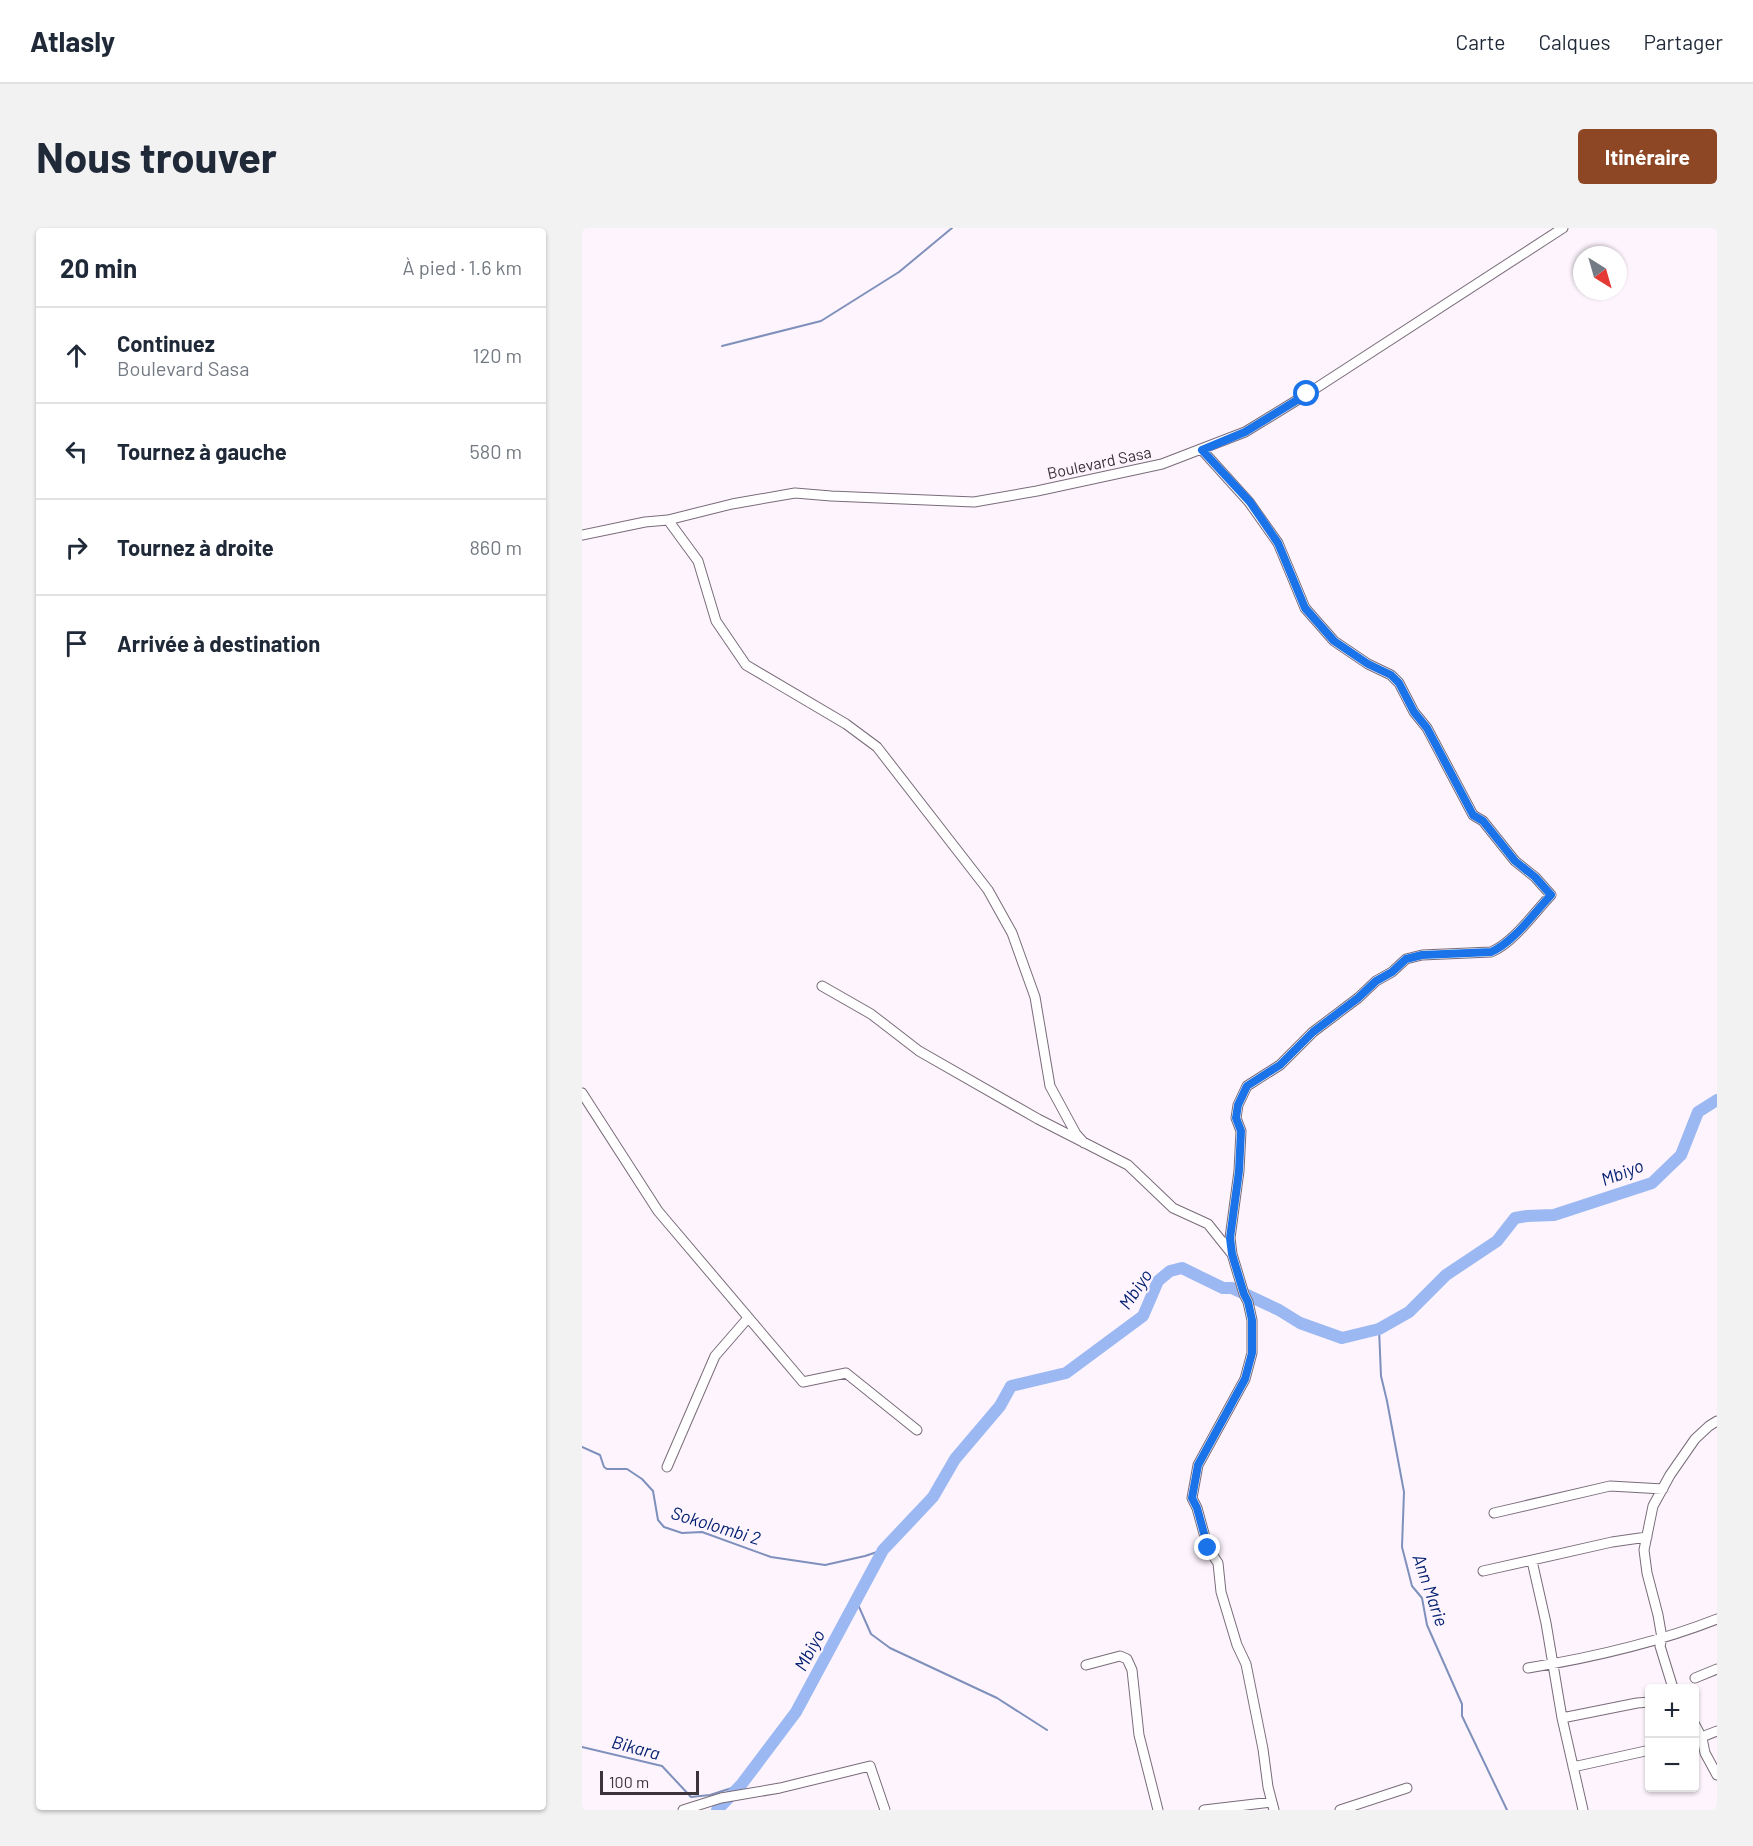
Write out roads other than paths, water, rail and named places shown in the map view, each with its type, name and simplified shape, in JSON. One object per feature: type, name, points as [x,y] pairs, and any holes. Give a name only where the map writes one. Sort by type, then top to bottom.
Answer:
[{"type":"street","name":"Boulevard Sasa","points":[[582,535],[645,522],[668,520],[732,504],[795,493],[974,502],[1162,464],[1245,432],[1563,228]]},
{"type":"street","points":[[1202,450],[1250,502],[1278,543],[1305,608],[1334,641],[1368,664],[1391,675],[1399,683],[1414,712],[1427,728],[1473,815],[1483,821],[1515,861],[1535,877],[1551,895],[1499,949],[1491,952],[1422,955],[1406,959],[1313,1032],[1280,1065],[1247,1086],[1238,1105],[1236,1118],[1241,1131],[1239,1171],[1230,1238],[1232,1254],[1252,1320],[1252,1353],[1245,1379],[1198,1465],[1192,1498],[1208,1548],[1218,1563],[1221,1592],[1237,1645],[1246,1665],[1273,1806],[1204,1810]]},
{"type":"street","points":[[668,520],[698,561],[717,621],[746,665],[846,724],[877,747],[988,890],[1012,933],[1035,998],[1050,1086],[1076,1134],[1084,1143]]},
{"type":"street","points":[[822,986],[871,1014],[920,1051],[1038,1119],[1128,1165],[1173,1208],[1208,1224],[1232,1254]]},
{"type":"street","points":[[582,1094],[658,1211],[803,1382],[846,1372],[917,1430]]},
{"type":"street","points":[[667,1467],[715,1356],[748,1318]]},
{"type":"street","points":[[1671,1684],[1660,1646],[1662,1638],[1644,1550],[1653,1506],[1670,1475],[1695,1440],[1717,1421]]},
{"type":"street","points":[[1494,1513],[1611,1486],[1663,1489]]},
{"type":"street","points":[[1483,1571],[1612,1542],[1647,1537]]},
{"type":"street","points":[[1532,1561],[1582,1810]]},
{"type":"street","points":[[1528,1668],[1662,1638],[1717,1619]]},
{"type":"street","points":[[1086,1665],[1120,1656],[1127,1659],[1132,1670],[1138,1735],[1158,1810]]},
{"type":"street","points":[[1695,1678],[1717,1669]]},
{"type":"street","points":[[1562,1718],[1645,1702]]},
{"type":"street","points":[[1699,1739],[1717,1731]]},
{"type":"street","points":[[1699,1741],[1717,1775]]},
{"type":"street","points":[[1573,1767],[1645,1751]]},
{"type":"street","points":[[683,1810],[721,1798],[780,1788],[870,1766],[885,1810]]},
{"type":"street","points":[[1340,1810],[1407,1788]]},
{"type":"waterway","points":[[722,346],[821,321],[899,272],[952,228]]},
{"type":"waterway","name":"Mbiyo","points":[[717,1810],[741,1785],[796,1712],[883,1550],[933,1497],[955,1459],[1000,1406],[1011,1386],[1066,1373],[1143,1316],[1158,1281],[1170,1271],[1182,1268],[1223,1288],[1232,1288],[1279,1310],[1300,1323],[1342,1338],[1379,1329],[1409,1312],[1446,1275],[1497,1241],[1515,1218],[1554,1215],[1652,1183],[1681,1155],[1698,1112],[1717,1100]]},
{"type":"waterway","name":"Ann Marie","points":[[1379,1329],[1381,1376],[1404,1492],[1402,1547],[1412,1586],[1422,1598],[1427,1625],[1462,1704],[1462,1716],[1507,1810]]},
{"type":"waterway","name":"Sokolombi 2","points":[[582,1447],[600,1455],[607,1469],[627,1469],[642,1479],[653,1491],[658,1520],[664,1527],[682,1533],[702,1532],[771,1557],[825,1565],[883,1550]]},
{"type":"waterway","points":[[856,1600],[871,1634],[890,1648],[997,1698],[1047,1730]]},
{"type":"waterway","name":"Bikara","points":[[582,1747],[662,1766],[691,1797],[710,1795],[741,1785]]}]
